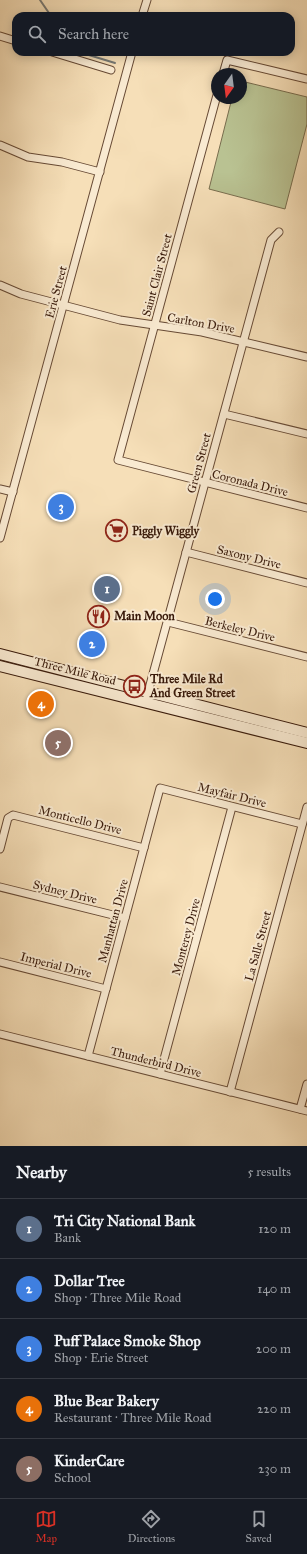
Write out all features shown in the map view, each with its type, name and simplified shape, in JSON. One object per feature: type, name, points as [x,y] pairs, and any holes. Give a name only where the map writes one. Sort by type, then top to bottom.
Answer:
[{"type":"street","points":[[143,12],[147,0]]},
{"type":"street","points":[[0,36],[12,40]]},
{"type":"street","points":[[65,56],[111,70]]},
{"type":"street","name":"Erie Street","points":[[0,538],[131,56]]},
{"type":"street","points":[[225,68],[227,60],[307,79]]},
{"type":"street","name":"Saint Clair Street","points":[[118,460],[215,104]]},
{"type":"street","points":[[0,145],[28,157],[62,162],[100,172]]},
{"type":"street","name":"Green Street","points":[[147,698],[271,240],[279,232]]},
{"type":"street","name":"Carlton Drive","points":[[0,285],[21,294],[120,320],[202,332],[307,357]]},
{"type":"street","points":[[224,414],[307,434]]},
{"type":"street","name":"Coronada Drive","points":[[118,460],[307,508]]},
{"type":"street","points":[[0,489],[13,492]]},
{"type":"street","name":"Saxony Drive","points":[[186,552],[307,583]]},
{"type":"street","name":"Berkeley Drive","points":[[168,622],[307,657]]},
{"type":"street","name":"Three Mile Road","points":[[0,654],[147,698],[307,743]]},
{"type":"street","name":"Three Mile Road","points":[[0,666],[307,733]]},
{"type":"street","name":"Mayfair Drive","points":[[159,792],[160,788],[232,807],[304,821]]},
{"type":"street","name":"Manhattan Drive","points":[[88,1056],[159,792]]},
{"type":"street","name":"Monterey Drive","points":[[160,1074],[232,807]]},
{"type":"street","name":"La Salle Street","points":[[230,1092],[307,807]]},
{"type":"street","name":"Monticello Drive","points":[[0,849],[8,818],[13,815],[144,848]]},
{"type":"street","name":"Sydney Drive","points":[[0,887],[125,918]]},
{"type":"street","name":"Imperial Drive","points":[[0,962],[106,989]]},
{"type":"street","name":"Thunderbird Drive","points":[[0,1034],[304,1110]]},
{"type":"street","points":[[304,1110],[307,1084]]},
{"type":"green space","points":[[247,82],[307,97],[307,124],[285,209],[209,189],[230,104],[247,104]]},
{"type":"waterway","points":[[40,0],[48,12]]},
{"type":"waterway","points":[[92,56],[115,63]]},
{"type":"place","name":"Puff Palace Smoke Shop","points":[[61,507]]},
{"type":"place","name":"Piggly Wiggly","points":[[116,531]]},
{"type":"place","name":"Tri City National Bank","points":[[107,589]]},
{"type":"place","name":"Main Moon","points":[[98,616]]},
{"type":"place","name":"Dollar Tree","points":[[92,644]]},
{"type":"place","name":"Three Mile Rd And Green Street","points":[[135,686]]},
{"type":"place","name":"Blue Bear Bakery","points":[[41,704]]},
{"type":"place","name":"KinderCare","points":[[58,743]]}]
